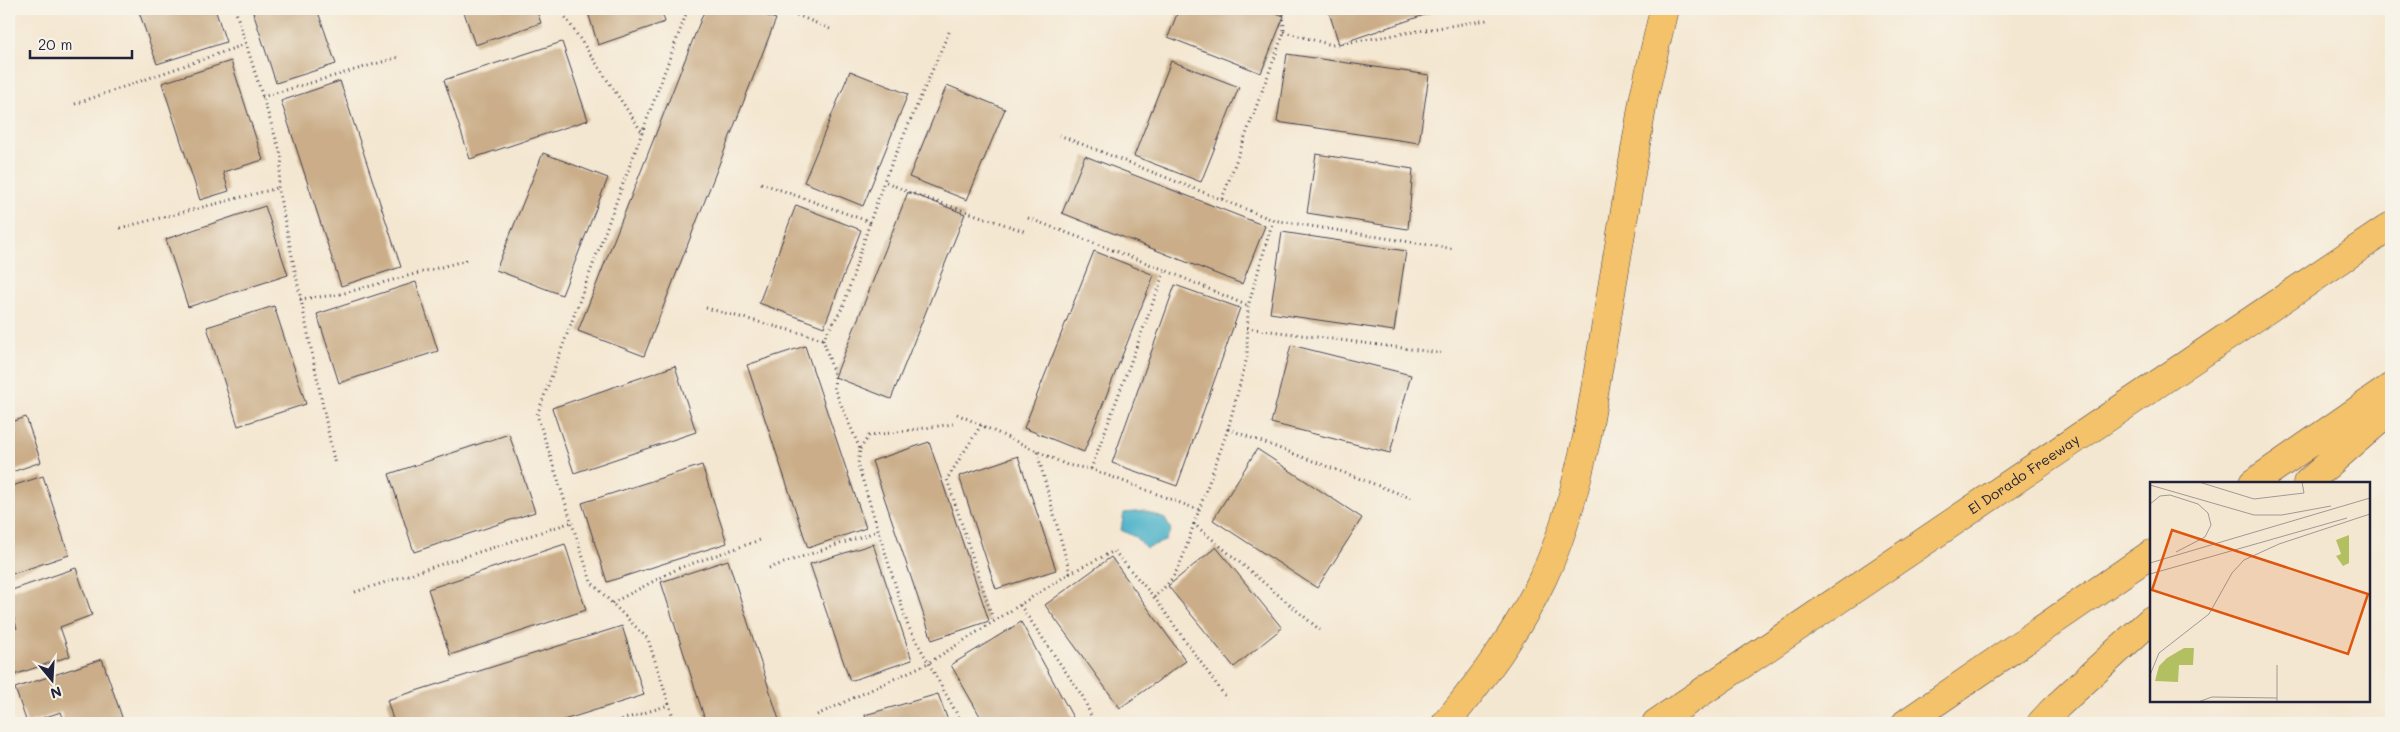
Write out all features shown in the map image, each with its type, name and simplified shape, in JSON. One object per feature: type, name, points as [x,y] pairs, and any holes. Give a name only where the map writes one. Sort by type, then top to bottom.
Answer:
[{"type":"highway","points":[[1446,723],[1494,662],[1525,612],[1544,577],[1561,534],[1577,482],[1587,437],[1644,96],[1664,9]]},
{"type":"highway","name":"El Dorado Freeway","points":[[1656,723],[2391,226]]},
{"type":"highway","points":[[2254,482],[2391,387]]},
{"type":"highway","points":[[2308,482],[2391,410]]},
{"type":"highway","points":[[1906,723],[2150,555]]},
{"type":"highway","points":[[2042,723],[2054,708],[2150,621]]},
{"type":"path","points":[[235,9],[282,158],[278,188],[335,465]]},
{"type":"path","points":[[560,9],[642,132]]},
{"type":"path","points":[[675,723],[648,639],[591,582],[537,415],[688,9]]},
{"type":"path","points":[[783,9],[830,29]]},
{"type":"path","points":[[1222,200],[1284,32],[1283,9]]},
{"type":"path","points":[[1284,32],[1332,45],[1487,20]]},
{"type":"path","points":[[860,449],[834,388],[835,376],[823,339],[843,307],[884,181],[949,32]]},
{"type":"path","points":[[74,104],[246,44]]},
{"type":"path","points":[[262,97],[399,57]]},
{"type":"path","points":[[1059,135],[1273,220],[1454,249]]},
{"type":"path","points":[[884,181],[908,192],[1024,231]]},
{"type":"path","points":[[761,184],[870,222]]},
{"type":"path","points":[[120,228],[278,188]]},
{"type":"path","points":[[1028,218],[1165,270],[1248,306]]},
{"type":"path","points":[[1154,597],[1168,586],[1177,573],[1228,429],[1247,358],[1248,306],[1273,220]]},
{"type":"path","points":[[300,299],[336,295],[467,260]]},
{"type":"path","points":[[1091,469],[1165,270]]},
{"type":"path","points":[[706,308],[823,339]]},
{"type":"path","points":[[1247,328],[1441,353]]},
{"type":"path","points":[[957,414],[1067,465],[1091,469],[1199,510]]},
{"type":"path","points":[[953,424],[869,436],[860,449],[858,465],[908,626],[930,662],[962,723]]},
{"type":"path","points":[[980,425],[948,479],[994,622]]},
{"type":"path","points":[[1228,429],[1411,498]]},
{"type":"path","points":[[1037,451],[1070,573]]},
{"type":"path","points":[[355,592],[572,522]]},
{"type":"path","points":[[1194,524],[1320,630]]},
{"type":"path","points":[[769,568],[878,531]]},
{"type":"path","points":[[612,603],[679,568],[760,540]]},
{"type":"path","points":[[817,715],[930,662],[1070,573],[1114,550],[1154,597],[1227,699]]},
{"type":"path","points":[[1020,605],[1083,697],[1094,723]]},
{"type":"path","points":[[612,723],[669,705]]},
{"type":"water","points":[[1145,511],[1165,519],[1171,530],[1165,541],[1146,548],[1135,537],[1121,530],[1124,513]]},
{"type":"building","points":[[138,9],[215,9],[226,42],[157,64]]},
{"type":"building","points":[[252,9],[317,9],[336,64],[276,83]]},
{"type":"building","points":[[463,9],[536,9],[541,23],[475,45]]},
{"type":"building","points":[[587,9],[661,9],[665,22],[598,45]]},
{"type":"building","points":[[705,9],[749,9],[776,19],[644,356],[578,331]]},
{"type":"building","points":[[1179,9],[1266,9],[1284,16],[1261,73],[1168,37]]},
{"type":"building","points":[[1328,9],[1439,9],[1439,10],[1339,44]]},
{"type":"building","points":[[562,42],[588,120],[470,159],[444,80]]},
{"type":"building","points":[[1287,54],[1429,75],[1419,143],[1277,122]]},
{"type":"building","points":[[231,61],[263,160],[223,172],[229,191],[200,200],[162,83]]},
{"type":"building","points":[[1171,61],[1239,87],[1201,182],[1134,156]]},
{"type":"building","points":[[850,71],[908,94],[863,206],[804,182]]},
{"type":"building","points":[[340,81],[401,267],[341,286],[281,101]]},
{"type":"building","points":[[947,85],[1005,109],[967,200],[909,177]]},
{"type":"building","points":[[543,153],[608,178],[562,295],[496,270]]},
{"type":"building","points":[[1316,154],[1413,169],[1408,229],[1307,213]]},
{"type":"building","points":[[1085,156],[1265,226],[1242,284],[1062,213]]},
{"type":"building","points":[[908,192],[965,214],[891,399],[835,377]]},
{"type":"building","points":[[796,205],[861,230],[824,327],[759,303]]},
{"type":"building","points":[[265,206],[288,275],[188,307],[166,239]]},
{"type":"building","points":[[1282,232],[1406,251],[1394,331],[1270,313]]},
{"type":"building","points":[[1094,251],[1154,275],[1084,452],[1024,428]]},
{"type":"building","points":[[416,282],[438,351],[339,383],[317,314]]},
{"type":"building","points":[[1175,285],[1240,308],[1177,486],[1112,463]]},
{"type":"building","points":[[274,306],[306,404],[238,426],[207,327]]},
{"type":"building","points":[[1291,345],[1411,375],[1390,453],[1271,423]]},
{"type":"building","points":[[805,346],[866,528],[808,548],[747,365]]},
{"type":"building","points":[[675,366],[696,432],[574,473],[552,408]]},
{"type":"building","points":[[26,417],[41,462],[9,473],[9,423]]},
{"type":"building","points":[[509,434],[535,512],[414,552],[389,474]]},
{"type":"building","points":[[929,442],[989,621],[932,640],[872,461]]},
{"type":"building","points":[[1257,449],[1362,518],[1317,588],[1213,520]]},
{"type":"building","points":[[1018,456],[1056,570],[996,589],[959,476]]},
{"type":"building","points":[[702,465],[727,543],[607,582],[582,503]]},
{"type":"building","points":[[43,476],[69,555],[9,575],[9,487]]},
{"type":"building","points":[[565,544],[586,610],[450,655],[428,589]]},
{"type":"building","points":[[873,544],[912,660],[850,681],[810,564]]},
{"type":"building","points":[[1216,547],[1282,628],[1234,667],[1168,586]]},
{"type":"building","points":[[1111,557],[1186,661],[1120,708],[1045,605]]},
{"type":"building","points":[[728,560],[780,723],[706,723],[661,582]]},
{"type":"building","points":[[76,568],[92,615],[60,627],[70,656],[11,676],[9,669],[9,631],[17,628],[9,603],[9,591]]},
{"type":"building","points":[[1021,622],[1076,723],[984,723],[951,665]]},
{"type":"building","points":[[622,626],[644,695],[554,723],[394,723],[387,700]]},
{"type":"building","points":[[102,659],[124,723],[65,723],[61,712],[27,723],[15,688]]},
{"type":"building","points":[[938,694],[949,723],[867,723],[865,715]]}]
